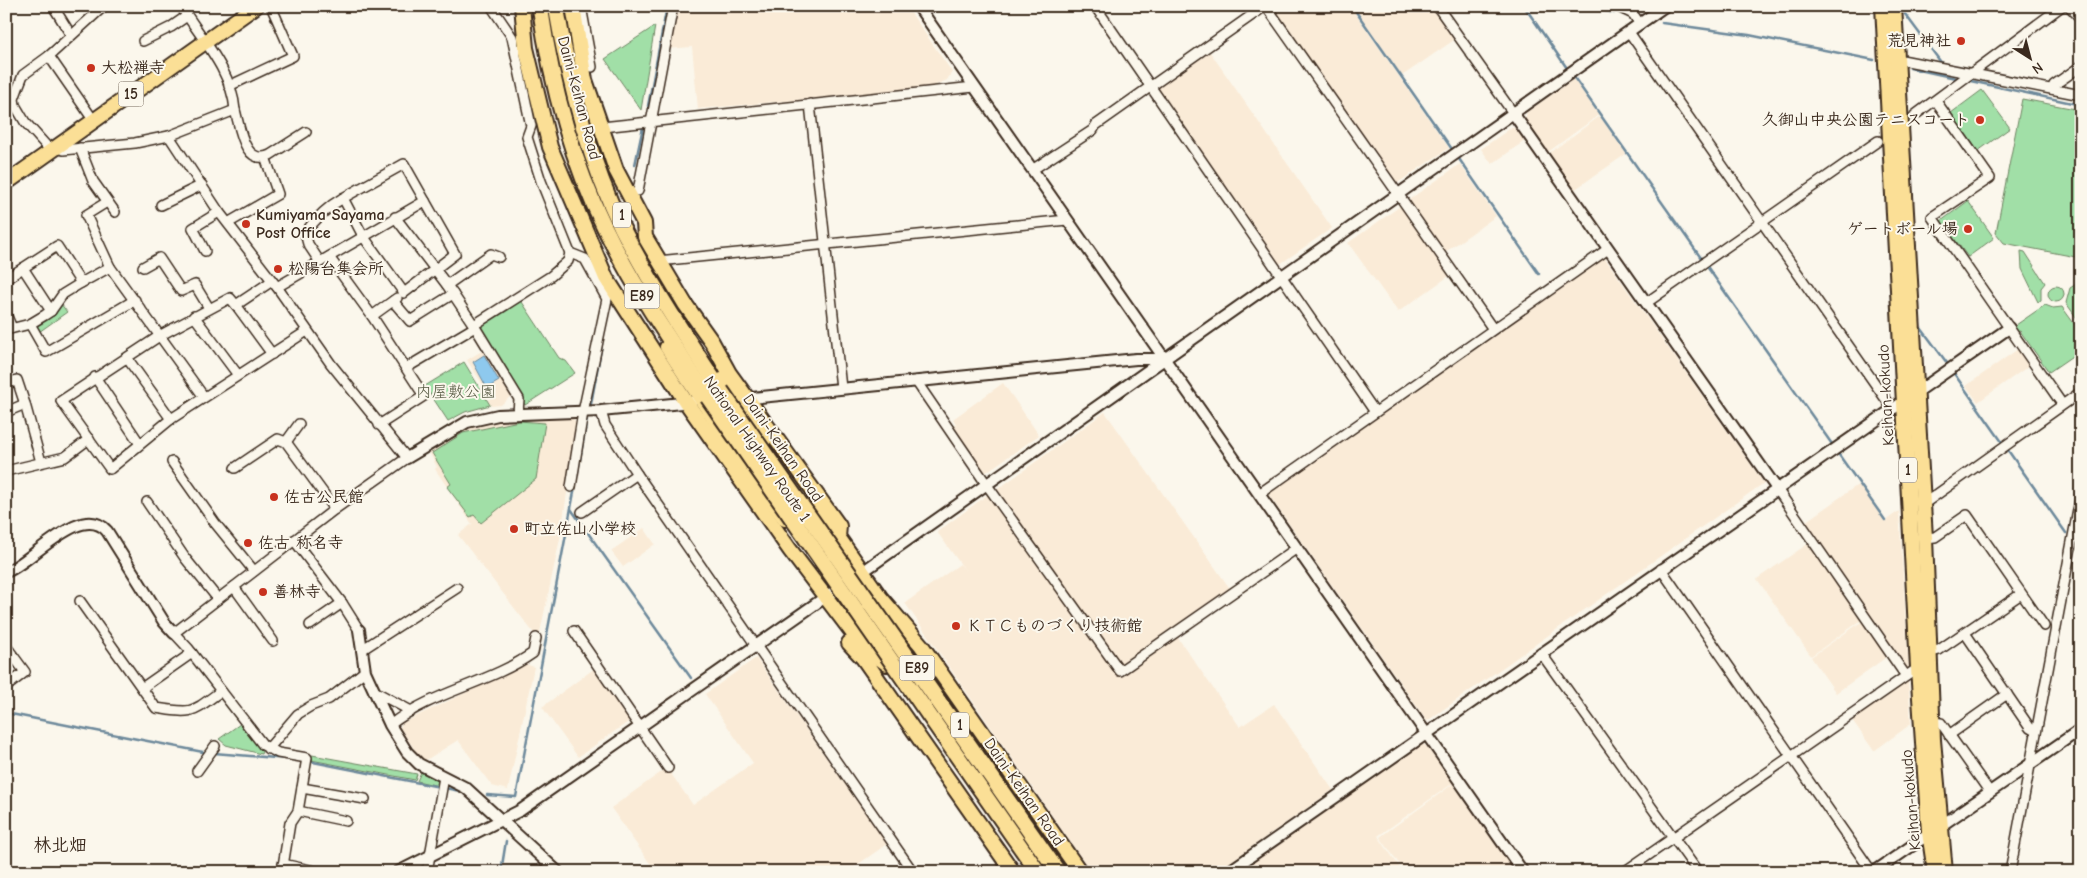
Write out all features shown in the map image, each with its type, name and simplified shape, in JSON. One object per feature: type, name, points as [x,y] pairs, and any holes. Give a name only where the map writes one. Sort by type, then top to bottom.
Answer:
[{"type":"highway","name":"Daini-Keihan Road","points":[[540,6],[556,92],[570,141],[601,219],[628,272],[708,397],[1038,872]]},
{"type":"highway","name":"Daini-Keihan Road","points":[[556,6],[576,105],[593,158],[622,228],[663,302],[722,391],[1058,872]]},
{"type":"main road","name":"15","points":[[6,183],[256,6]]},
{"type":"main road","points":[[522,6],[526,48],[550,147],[606,278],[636,328],[686,402],[790,550],[830,593],[846,626],[862,645],[887,664]]},
{"type":"main road","name":"National Highway Route 1","points":[[534,6],[561,131],[582,191],[606,244],[640,303],[702,402],[738,457],[791,528],[830,593],[887,664],[1032,872]]},
{"type":"main road","name":"National Highway Route 1","points":[[564,6],[576,67],[596,148],[630,233],[680,322],[743,399],[812,509],[859,574],[900,642],[1066,872]]},
{"type":"main road","points":[[573,6],[585,80],[616,170],[644,223],[645,237]]},
{"type":"main road","name":"Keihan-kokudo","points":[[1883,6],[1893,63],[1909,192],[1916,392],[1925,538],[1935,872]]},
{"type":"main road","name":"Keihan-kokudo","points":[[1894,6],[1891,134],[1918,668],[1935,828],[1945,872]]},
{"type":"main road","points":[[596,148],[614,185],[628,201],[658,261],[712,342],[743,399],[839,526],[838,537]]},
{"type":"main road","points":[[636,328],[640,303]]},
{"type":"main road","points":[[680,322],[704,343],[729,372]]},
{"type":"main road","points":[[812,509],[838,537],[859,574],[899,618],[1080,872]]},
{"type":"main road","points":[[790,550],[788,539],[791,528]]},
{"type":"main road","points":[[899,618],[900,642]]},
{"type":"main road","points":[[846,626],[846,638],[853,649],[862,658],[1013,872]]},
{"type":"street","points":[[53,6],[71,35]]},
{"type":"street","points":[[104,6],[49,56],[23,75],[11,106],[25,122],[55,148],[63,150],[135,143],[170,136],[235,110]]},
{"type":"street","points":[[181,6],[206,42],[229,86],[246,148],[254,155],[265,157],[306,132]]},
{"type":"street","points":[[229,86],[293,56],[271,6]]},
{"type":"street","points":[[406,368],[551,276],[568,261],[570,253],[541,181],[527,137],[532,126],[512,37],[491,6]]},
{"type":"street","points":[[581,6],[592,67]]},
{"type":"street","points":[[638,191],[673,6]]},
{"type":"street","points":[[918,6],[1523,872]]},
{"type":"street","points":[[1095,6],[1376,412]]},
{"type":"street","points":[[1032,170],[1093,130],[1096,125],[1266,6],[1493,329]]},
{"type":"street","points":[[1437,6],[1777,489],[1906,676]]},
{"type":"street","points":[[1616,6],[1633,14],[1640,24]]},
{"type":"street","points":[[398,872],[522,810],[639,726],[987,485],[1163,358],[1665,6]]},
{"type":"street","points":[[1915,115],[2062,6]]},
{"type":"street","points":[[2069,6],[2081,19]]},
{"type":"street","points":[[144,42],[172,27],[187,16]]},
{"type":"street","points":[[1629,32],[1892,408]]},
{"type":"street","points":[[49,56],[94,121]]},
{"type":"street","points":[[1893,63],[2081,95]]},
{"type":"street","points":[[2052,90],[2054,85],[2081,66]]},
{"type":"street","points":[[602,126],[974,87]]},
{"type":"street","points":[[1936,101],[1990,178],[1932,217],[2062,404]]},
{"type":"street","points":[[810,104],[842,388]]},
{"type":"street","points":[[170,136],[219,212],[275,284],[307,330],[379,425],[407,458]]},
{"type":"street","points":[[1646,303],[1878,141]]},
{"type":"street","points":[[80,148],[93,181],[115,212]]},
{"type":"street","points":[[228,224],[278,194],[265,157]]},
{"type":"street","points":[[320,262],[308,244],[305,233],[315,219],[330,204],[404,164],[455,254],[372,316]]},
{"type":"street","points":[[161,205],[202,185]]},
{"type":"street","points":[[343,198],[363,236],[404,293]]},
{"type":"street","points":[[236,305],[320,262],[424,200]]},
{"type":"street","points":[[107,202],[86,216],[110,267],[204,397]]},
{"type":"street","points":[[205,251],[194,228],[219,212]]},
{"type":"street","points":[[395,217],[447,285],[474,326],[518,399],[518,413]]},
{"type":"street","points":[[658,261],[1067,220]]},
{"type":"street","points":[[6,279],[56,246],[81,283]]},
{"type":"street","points":[[1259,494],[1608,249]]},
{"type":"street","points":[[570,253],[585,259],[607,298],[583,412],[571,487]]},
{"type":"street","points":[[447,285],[491,254],[498,257]]},
{"type":"street","points":[[330,256],[424,396],[379,425]]},
{"type":"street","points":[[143,267],[159,258],[182,292],[195,285],[209,308]]},
{"type":"street","points":[[6,314],[9,329],[30,324],[51,311],[63,294],[110,267]]},
{"type":"street","points":[[23,268],[51,311]]},
{"type":"street","points":[[394,301],[410,321],[453,294]]},
{"type":"street","points":[[272,354],[230,298],[194,316],[161,336],[61,401],[110,469],[171,419],[272,354],[307,330]]},
{"type":"street","points":[[30,324],[46,352],[135,300]]},
{"type":"street","points":[[194,316],[238,375]]},
{"type":"street","points":[[1228,872],[2009,328]]},
{"type":"street","points":[[127,358],[171,419]]},
{"type":"street","points":[[174,633],[335,509],[407,458],[467,422],[518,413],[601,411],[686,402],[743,399],[1136,359],[1163,358]]},
{"type":"street","points":[[94,378],[140,444]]},
{"type":"street","points":[[6,384],[17,380],[26,404],[42,462]]},
{"type":"street","points":[[916,382],[1120,671],[1297,548]]},
{"type":"street","points":[[1922,505],[2081,392]]},
{"type":"street","points":[[6,412],[26,404]]},
{"type":"street","points":[[601,411],[605,426],[637,474],[912,872]]},
{"type":"street","points":[[286,442],[299,424]]},
{"type":"street","points":[[6,471],[65,457],[89,439]]},
{"type":"street","points":[[235,468],[278,439],[286,442],[335,509]]},
{"type":"street","points":[[172,462],[215,523],[254,571]]},
{"type":"street","points":[[582,512],[637,474]]},
{"type":"street","points":[[2010,872],[2035,731],[2078,525],[2081,494]]},
{"type":"street","points":[[147,502],[184,558],[218,599]]},
{"type":"street","points":[[1925,538],[1935,536],[1967,515],[2044,626]]},
{"type":"street","points":[[6,572],[21,564],[73,526],[87,522],[98,524],[107,531],[164,622],[192,653],[259,741],[268,749],[307,758],[298,811],[290,823],[283,868],[320,872]]},
{"type":"street","points":[[294,540],[342,603],[359,630],[365,670],[390,724],[415,761],[463,785],[558,872]]},
{"type":"street","points":[[1661,569],[1873,872],[2081,729]]},
{"type":"street","points":[[234,586],[273,641]]},
{"type":"street","points":[[363,649],[457,588]]},
{"type":"street","points":[[1929,652],[1939,650],[2021,594]]},
{"type":"street","points":[[80,601],[156,708],[185,713],[196,709],[221,691]]},
{"type":"street","points":[[310,625],[342,603]]},
{"type":"street","points":[[574,631],[668,768]]},
{"type":"street","points":[[1965,633],[2030,728],[2035,731]]},
{"type":"street","points":[[390,724],[411,711],[514,666],[533,653],[536,638]]},
{"type":"street","points":[[6,646],[25,672],[6,688]]},
{"type":"street","points":[[142,688],[192,653]]},
{"type":"street","points":[[1541,653],[1698,872]]},
{"type":"street","points":[[1624,872],[1918,668]]},
{"type":"street","points":[[268,749],[298,714],[307,707],[329,699],[365,670]]},
{"type":"street","points":[[374,691],[411,711]]},
{"type":"street","points":[[1949,735],[2007,694]]},
{"type":"street","points":[[1932,722],[1941,723],[1989,791]]},
{"type":"street","points":[[197,771],[215,746]]},
{"type":"street","points":[[427,872],[444,777]]},
{"type":"street","points":[[302,788],[365,799]]},
{"type":"street","points":[[298,811],[346,821]]},
{"type":"shaded area","points":[[676,6],[906,6],[952,72],[947,80],[929,88],[698,109],[692,47],[667,49]]},
{"type":"shaded area","points":[[1271,6],[1350,6],[1449,148],[1396,184]]},
{"type":"shaded area","points":[[1353,6],[1434,6],[1457,38],[1402,76]]},
{"type":"shaded area","points":[[1210,52],[1332,228],[1280,264],[1157,88]]},
{"type":"shaded area","points":[[1574,79],[1599,115],[1548,152],[1525,119],[1527,112]]},
{"type":"shaded area","points":[[1600,116],[1626,154],[1574,190],[1548,154]]},
{"type":"shaded area","points":[[1511,128],[1519,128],[1526,140],[1492,164],[1481,149]]},
{"type":"shaded area","points":[[1460,164],[1496,216],[1444,253],[1407,201]]},
{"type":"shaded area","points":[[1402,205],[1452,274],[1398,312],[1348,243]]},
{"type":"shaded area","points":[[1604,257],[1764,483],[1427,721],[1268,494]]},
{"type":"shaded area","points":[[485,349],[512,395],[501,405],[491,406],[488,400],[491,398],[467,360]]},
{"type":"shaded area","points":[[2018,349],[2030,365],[1978,402],[1966,386]]},
{"type":"shaded area","points":[[1003,383],[1039,435],[985,473],[951,427],[956,424],[953,419]]},
{"type":"shaded area","points":[[1105,412],[1231,590],[1121,668],[995,491]]},
{"type":"shaded area","name":"町立佐山小学校","points":[[519,419],[573,419],[578,423],[567,480],[568,486],[561,534],[539,637],[533,637],[533,632],[458,535],[472,524],[435,469],[437,467],[429,452],[465,430],[493,422]]},
{"type":"shaded area","points":[[1859,484],[1885,521],[1899,511],[1909,670],[1805,522]]},
{"type":"shaded area","points":[[990,493],[1118,676],[1176,635],[1240,727],[1274,704],[1333,790],[1216,872],[1091,872],[905,603],[960,564],[965,570],[937,532]]},
{"type":"shaded area","points":[[644,528],[655,544],[623,567],[611,551]]},
{"type":"shaded area","points":[[1809,543],[1863,619],[1811,656],[1757,579]]},
{"type":"shaded area","points":[[1864,620],[1888,656],[1836,693],[1811,657]]},
{"type":"shaded area","points":[[756,658],[887,844],[847,872],[656,872],[611,808],[667,768],[693,805],[753,763],[705,694]]},
{"type":"shaded area","points":[[526,664],[534,667],[508,790],[492,786],[458,740],[426,760],[421,759],[400,728],[402,723]]},
{"type":"shaded area","points":[[595,668],[629,716],[628,722],[578,757],[542,707]]},
{"type":"shaded area","points":[[1908,677],[1911,724],[1874,751],[1850,717]]},
{"type":"shaded area","points":[[1423,744],[1453,783],[1378,836],[1403,872],[1235,872],[1414,745]]},
{"type":"shaded area","points":[[1453,784],[1516,872],[1405,872],[1380,837]]},
{"type":"green space","points":[[655,26],[641,110],[605,59]]},
{"type":"green space","name":"久御山中央公園テニスコート","points":[[1982,90],[2010,128],[1978,151],[1951,113]]},
{"type":"green space","points":[[2022,99],[2081,110],[2081,258],[2004,243],[1996,233]]},
{"type":"green space","name":"ゲートボール場","points":[[1968,201],[1994,238],[1968,257],[1941,221]]},
{"type":"green space","points":[[2021,251],[2025,252],[2045,283],[2041,288],[2041,300],[2038,302],[2022,269]]},
{"type":"green space","points":[[2081,281],[2081,324],[2066,303],[2070,288]]},
{"type":"green space","points":[[2056,286],[2064,294],[2056,302],[2048,294]]},
{"type":"green space","points":[[520,299],[559,358],[566,361],[575,373],[525,405],[479,326]]},
{"type":"green space","points":[[61,304],[67,312],[39,332],[35,326]]},
{"type":"green space","points":[[2045,305],[2053,308],[2062,307],[2081,333],[2081,350],[2049,372],[2020,331],[2017,332],[2015,329],[2016,325]]},
{"type":"green space","name":"内屋敷公園","points":[[464,362],[490,405],[465,412],[448,421],[425,386]]},
{"type":"green space","points":[[519,421],[545,423],[536,479],[481,523],[474,515],[470,517],[447,487],[451,484],[432,453],[463,433]]},
{"type":"green space","points":[[240,724],[262,752],[261,754],[226,745],[219,739]]},
{"type":"green space","points":[[312,755],[417,774],[415,780],[311,760]]},
{"type":"green space","points":[[421,772],[441,780],[439,786],[417,781]]},
{"type":"water","points":[[484,355],[499,381],[487,388],[473,362]]},
{"type":"waterway","points":[[648,106],[667,6]]},
{"type":"waterway","points":[[1352,6],[1454,152]]},
{"type":"waterway","points":[[1524,6],[1569,71]]},
{"type":"waterway","points":[[1584,6],[1614,13]]},
{"type":"waterway","points":[[1905,14],[1943,65]]},
{"type":"waterway","points":[[1662,23],[1749,35],[1874,60]]},
{"type":"waterway","points":[[1910,68],[1960,79]]},
{"type":"waterway","points":[[1573,76],[1834,447]]},
{"type":"waterway","points":[[1966,80],[2081,105]]},
{"type":"waterway","points":[[635,165],[643,127]]},
{"type":"waterway","points":[[1457,156],[1539,274]]},
{"type":"waterway","points":[[1921,328],[1950,367]]},
{"type":"waterway","points":[[591,404],[602,344]]},
{"type":"waterway","points":[[1953,372],[2066,533]]},
{"type":"waterway","points":[[577,477],[587,419]]},
{"type":"waterway","points":[[1837,452],[1885,520]]},
{"type":"waterway","points":[[487,795],[516,797],[575,487]]},
{"type":"waterway","points":[[571,509],[691,678]]},
{"type":"waterway","points":[[6,713],[208,753]]},
{"type":"waterway","points":[[214,753],[288,759]]},
{"type":"waterway","points":[[308,761],[460,791]]},
{"type":"waterway","points":[[501,872],[506,841]]},
{"type":"tunnel","points":[[1878,141],[1915,115]]},
{"type":"place","name":"荒見神社","points":[[1961,41]]},
{"type":"place","name":"大松禅寺","points":[[91,68]]},
{"type":"place","name":"久御山中央公園テニスコート","points":[[1980,120]]},
{"type":"place","name":"Kumiyama Sayama Post Office","points":[[246,224]]},
{"type":"place","name":"ゲートボール場","points":[[1968,229]]},
{"type":"place","name":"松陽台集会所","points":[[278,269]]},
{"type":"place","name":"佐古公民館","points":[[274,497]]},
{"type":"place","name":"町立佐山小学校","points":[[514,529]]},
{"type":"place","name":"佐古 称名寺","points":[[248,543]]},
{"type":"place","name":"善林寺","points":[[263,592]]},
{"type":"place","name":"ＫＴＣものづくり技術館","points":[[956,626]]},
{"type":"district","name":"林北畑","points":[[60,845]]}]
